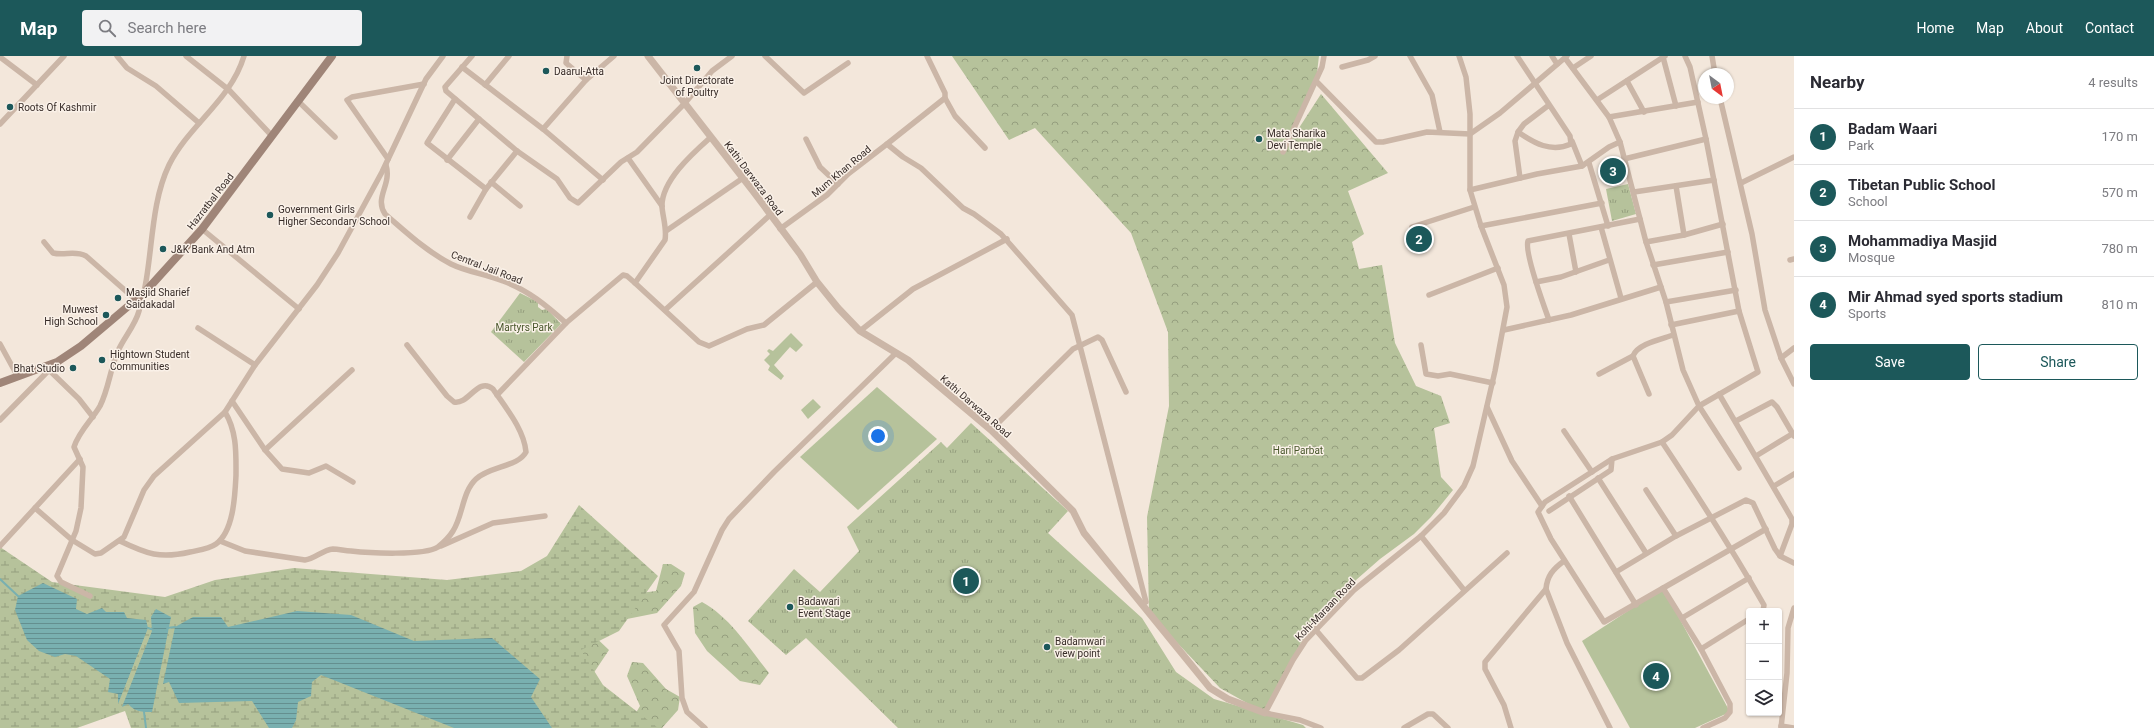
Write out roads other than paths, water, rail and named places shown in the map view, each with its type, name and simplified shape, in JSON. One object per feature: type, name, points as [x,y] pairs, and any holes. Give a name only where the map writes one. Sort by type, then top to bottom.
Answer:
[{"type":"main road","name":"Hazratbal Road","points":[[0,383],[57,362],[81,346],[145,292],[202,229],[332,56]]},
{"type":"street","points":[[0,124],[64,56]]},
{"type":"street","points":[[117,56],[127,68],[156,86],[199,123]]},
{"type":"street","points":[[186,56],[229,90],[272,136]]},
{"type":"street","points":[[90,596],[61,582],[57,578],[58,570],[72,540],[81,508],[83,467],[74,450],[76,443],[93,417],[109,385],[118,352],[137,318],[145,292],[155,217],[164,177],[174,157],[199,123],[229,90],[240,70],[244,56]]},
{"type":"street","points":[[35,508],[72,540],[95,554],[120,541],[126,534],[144,490],[154,476],[225,412],[256,365],[318,285],[338,253],[386,165],[424,84],[443,56]]},
{"type":"street","points":[[472,56],[445,87],[447,92],[517,151],[557,179],[570,198],[578,203],[621,162],[637,152],[685,103],[712,71],[732,56]]},
{"type":"street","points":[[485,84],[509,56]]},
{"type":"street","points":[[566,56],[566,63],[586,80]]},
{"type":"street","points":[[542,129],[586,80],[614,56]]},
{"type":"street","name":"Kathi Darwaza Road","points":[[648,56],[800,254],[817,282],[838,308],[860,331],[908,360],[990,430],[1073,511],[1084,533],[1210,688],[1228,699],[1266,713],[1300,720],[1321,728]]},
{"type":"street","points":[[765,56],[804,93],[848,63]]},
{"type":"street","points":[[927,56],[946,93],[945,98],[955,116],[985,148]]},
{"type":"street","points":[[1283,152],[1316,81],[1324,56]]},
{"type":"street","points":[[1342,67],[1368,60],[1375,56]]},
{"type":"street","points":[[1410,56],[1432,95],[1440,132]]},
{"type":"street","name":"Kohi-Maraan Road","points":[[1266,713],[1300,648],[1316,629],[1354,590],[1421,536],[1444,513],[1464,486],[1473,466],[1493,383],[1504,330],[1507,307],[1504,284],[1474,207],[1470,190],[1470,114],[1466,77],[1459,56]]},
{"type":"street","points":[[1517,56],[1571,139],[1582,166]]},
{"type":"street","points":[[1552,56],[1558,64]]},
{"type":"street","points":[[1573,68],[1591,56]]},
{"type":"street","points":[[1597,100],[1664,56],[1676,106]]},
{"type":"street","points":[[1609,117],[1698,102],[1690,67],[1685,56]]},
{"type":"street","points":[[1712,56],[1714,68]]},
{"type":"street","points":[[0,57],[37,85]]},
{"type":"street","points":[[1316,81],[1376,142],[1383,142],[1415,133],[1440,132],[1470,134],[1535,84],[1566,57],[1609,117],[1620,142],[1646,242],[1666,302],[1673,335],[1683,370],[1699,406],[1739,468]]},
{"type":"street","points":[[462,67],[542,129],[602,180]]},
{"type":"street","points":[[1627,81],[1644,112]]},
{"type":"street","points":[[388,159],[346,99],[424,84]]},
{"type":"street","name":"Mum Khan Road","points":[[780,229],[827,195],[838,184],[945,98]]},
{"type":"street","points":[[455,99],[427,142],[447,160],[486,189]]},
{"type":"street","points":[[298,101],[334,137]]},
{"type":"street","points":[[1698,104],[1739,311],[1758,372],[1699,406],[1683,424],[1662,442],[1612,459],[1545,502],[1538,512],[1564,561],[1604,622],[1766,529]]},
{"type":"street","points":[[1721,104],[1752,234],[1765,310],[1781,358],[1794,384]]},
{"type":"street","points":[[1520,178],[1515,141],[1518,132],[1524,124],[1549,105]]},
{"type":"street","points":[[447,160],[479,119]]},
{"type":"street","points":[[1518,132],[1534,143],[1552,148],[1571,144],[1571,139]]},
{"type":"street","points":[[635,283],[662,245],[666,231],[662,206],[663,197],[675,174],[711,137]]},
{"type":"street","points":[[806,138],[820,167],[838,184]]},
{"type":"street","points":[[1624,159],[1706,139]]},
{"type":"street","points":[[1470,190],[1520,178],[1582,166],[1589,163],[1602,152],[1620,142]]},
{"type":"street","points":[[887,144],[903,157],[921,168],[966,210],[986,222],[1007,239],[1072,315],[1146,602]]},
{"type":"street","points":[[470,217],[486,189],[517,151]]},
{"type":"street","points":[[1741,183],[1794,157]]},
{"type":"street","points":[[628,158],[662,206]]},
{"type":"street","points":[[1589,163],[1608,226]]},
{"type":"street","name":"Central Jail Road","points":[[386,165],[388,181],[380,200],[381,208],[385,214],[418,243],[443,260],[458,267],[505,281],[528,292],[566,323]]},
{"type":"street","points":[[666,231],[742,178]]},
{"type":"street","points":[[1634,192],[1714,180]]},
{"type":"street","points":[[491,182],[520,206]]},
{"type":"street","points":[[1676,186],[1684,235]]},
{"type":"street","points":[[1481,226],[1602,203]]},
{"type":"street","points":[[1412,226],[1474,207]]},
{"type":"street","points":[[665,310],[770,215]]},
{"type":"street","points":[[1549,320],[1536,282],[1527,242],[1534,239],[1569,234],[1640,219]]},
{"type":"street","points":[[1646,242],[1684,235],[1723,224]]},
{"type":"street","points":[[1601,227],[1609,260],[1621,298]]},
{"type":"street","points":[[202,229],[298,309]]},
{"type":"street","points":[[1569,234],[1576,272]]},
{"type":"street","points":[[860,331],[913,289],[1007,239]]},
{"type":"street","points":[[44,242],[53,253],[77,252],[86,256],[136,300]]},
{"type":"street","points":[[1654,266],[1728,252]]},
{"type":"street","points":[[1536,282],[1576,272],[1609,260]]},
{"type":"street","points":[[1428,295],[1498,268]]},
{"type":"street","points":[[497,395],[566,323],[620,276],[627,276],[699,342],[709,346],[747,329],[764,325],[817,282]]},
{"type":"street","points":[[1504,330],[1577,314],[1621,298],[1661,287]]},
{"type":"street","points":[[1666,302],[1736,290]]},
{"type":"street","points":[[1671,325],[1739,311]]},
{"type":"street","points":[[198,328],[256,365]]},
{"type":"street","points":[[1599,374],[1633,356],[1635,351],[1640,347],[1673,335]]},
{"type":"street","points":[[990,430],[1073,349],[1100,337],[1126,392]]},
{"type":"street","points":[[0,344],[18,377]]},
{"type":"street","points":[[407,345],[447,396],[454,402],[461,402],[483,385],[490,386],[522,436],[526,452],[519,460],[490,469],[476,479],[470,486],[453,532],[438,547]]},
{"type":"street","points":[[1421,345],[1426,374],[1438,376],[1450,374],[1493,383]]},
{"type":"street","points":[[1781,358],[1794,348]]},
{"type":"street","points":[[705,728],[687,712],[682,698],[679,651],[664,625],[694,592],[722,530],[729,519],[774,472],[896,353]]},
{"type":"street","points":[[1633,356],[1649,394]]},
{"type":"street","points":[[0,420],[57,362]]},
{"type":"street","points":[[49,370],[79,399],[93,417]]},
{"type":"street","points":[[265,450],[352,370]]},
{"type":"street","points":[[1720,394],[1793,518],[1780,556]]},
{"type":"street","points":[[232,401],[265,450],[284,470],[309,473],[326,466],[353,482]]},
{"type":"street","points":[[1736,421],[1772,402],[1777,407],[1793,435],[1756,456]]},
{"type":"street","points":[[1486,407],[1512,461],[1542,506]]},
{"type":"street","points":[[120,541],[140,551],[155,555],[170,556],[211,547],[220,541],[230,522],[233,511],[236,484],[234,433],[225,412]]},
{"type":"street","points":[[1564,431],[1592,472]]},
{"type":"street","points":[[1662,442],[1731,548],[1764,605],[1763,608]]},
{"type":"street","points":[[0,546],[68,469],[80,459]]},
{"type":"street","points":[[1549,511],[1569,496],[1612,469],[1612,459]]},
{"type":"street","points":[[1774,486],[1794,474]]},
{"type":"street","points":[[1598,478],[1646,553]]},
{"type":"street","points":[[1646,490],[1676,536]]},
{"type":"street","points":[[1569,496],[1636,605]]},
{"type":"street","points":[[1616,572],[1676,536],[1746,500],[1750,501],[1756,508],[1780,556],[1794,563]]},
{"type":"street","points":[[220,541],[245,551],[305,560],[311,559],[323,551],[334,549],[379,554],[420,552],[438,547],[493,523],[545,516]]},
{"type":"street","points":[[1421,536],[1464,590]]},
{"type":"street","points":[[1316,629],[1357,678],[1362,678],[1399,650],[1464,590],[1507,553]]},
{"type":"street","points":[[1564,561],[1550,573],[1546,589],[1580,670],[1610,728]]},
{"type":"street","points":[[1682,618],[1748,578]]},
{"type":"street","points":[[1664,588],[1730,704],[1730,709],[1725,718],[1703,728]]},
{"type":"street","points":[[1511,728],[1504,705],[1486,669],[1485,662],[1546,589]]},
{"type":"street","points":[[1794,608],[1788,628],[1787,673],[1781,727],[1794,728]]},
{"type":"street","points":[[1700,649],[1746,621]]},
{"type":"street","points":[[1788,628],[1794,624]]},
{"type":"street","points":[[1787,673],[1794,669]]},
{"type":"street","points":[[1404,728],[1428,714],[1433,714],[1448,728]]},
{"type":"water","points":[[43,583],[77,599],[76,609],[87,614],[102,608],[106,612],[124,612],[127,618],[146,620],[148,628],[118,704],[118,694],[108,692],[110,679],[76,656],[65,654],[55,657],[39,651],[27,640],[15,610],[18,596]]},
{"type":"water","points":[[156,609],[171,617],[152,712],[139,711],[128,704],[122,707],[152,631],[151,617]]},
{"type":"water","points":[[297,611],[351,615],[414,641],[492,638],[540,679],[531,697],[552,728],[454,728],[321,675],[312,682],[311,696],[298,702],[296,720],[292,728],[269,728],[252,701],[179,703],[169,682],[163,684],[175,627],[193,617],[221,617],[228,627]]},
{"type":"waterway","points":[[0,579],[18,596]]},
{"type":"waterway","points":[[167,628],[175,627]]},
{"type":"waterway","points":[[148,628],[154,630]]},
{"type":"waterway","points":[[144,712],[146,728]]},
{"type":"place","name":"Joint Directorate of Poultry","points":[[697,68]]},
{"type":"place","name":"Daarul-Atta","points":[[546,71]]},
{"type":"place","name":"Roots Of Kashmir","points":[[10,107]]},
{"type":"place","name":"Mata Sharika Devi Temple","points":[[1259,139]]},
{"type":"place","name":"Mohammadiya Masjid","points":[[1613,171]]},
{"type":"place","name":"Government Girls Higher Secondary School","points":[[270,215]]},
{"type":"place","name":"Tibetan Public School","points":[[1419,239]]},
{"type":"place","name":"J&K Bank And Atm","points":[[163,249]]},
{"type":"place","name":"Masjid Sharief Saidakadal","points":[[118,298]]},
{"type":"place","name":"Muwest High School","points":[[106,315]]},
{"type":"place","name":"Hightown Student Communities","points":[[102,360]]},
{"type":"place","name":"Bhat Studio","points":[[73,368]]},
{"type":"place","name":"Badam Waari","points":[[966,581]]},
{"type":"place","name":"Badawari Event Stage","points":[[790,607]]},
{"type":"place","name":"Badamwari view point","points":[[1047,647]]},
{"type":"place","name":"Mir Ahmad syed sports stadium","points":[[1656,676]]},
{"type":"park label","name":"Martyrs Park","points":[[524,327]]},
{"type":"park label","name":"Hari Parbat","points":[[1298,450]]}]
